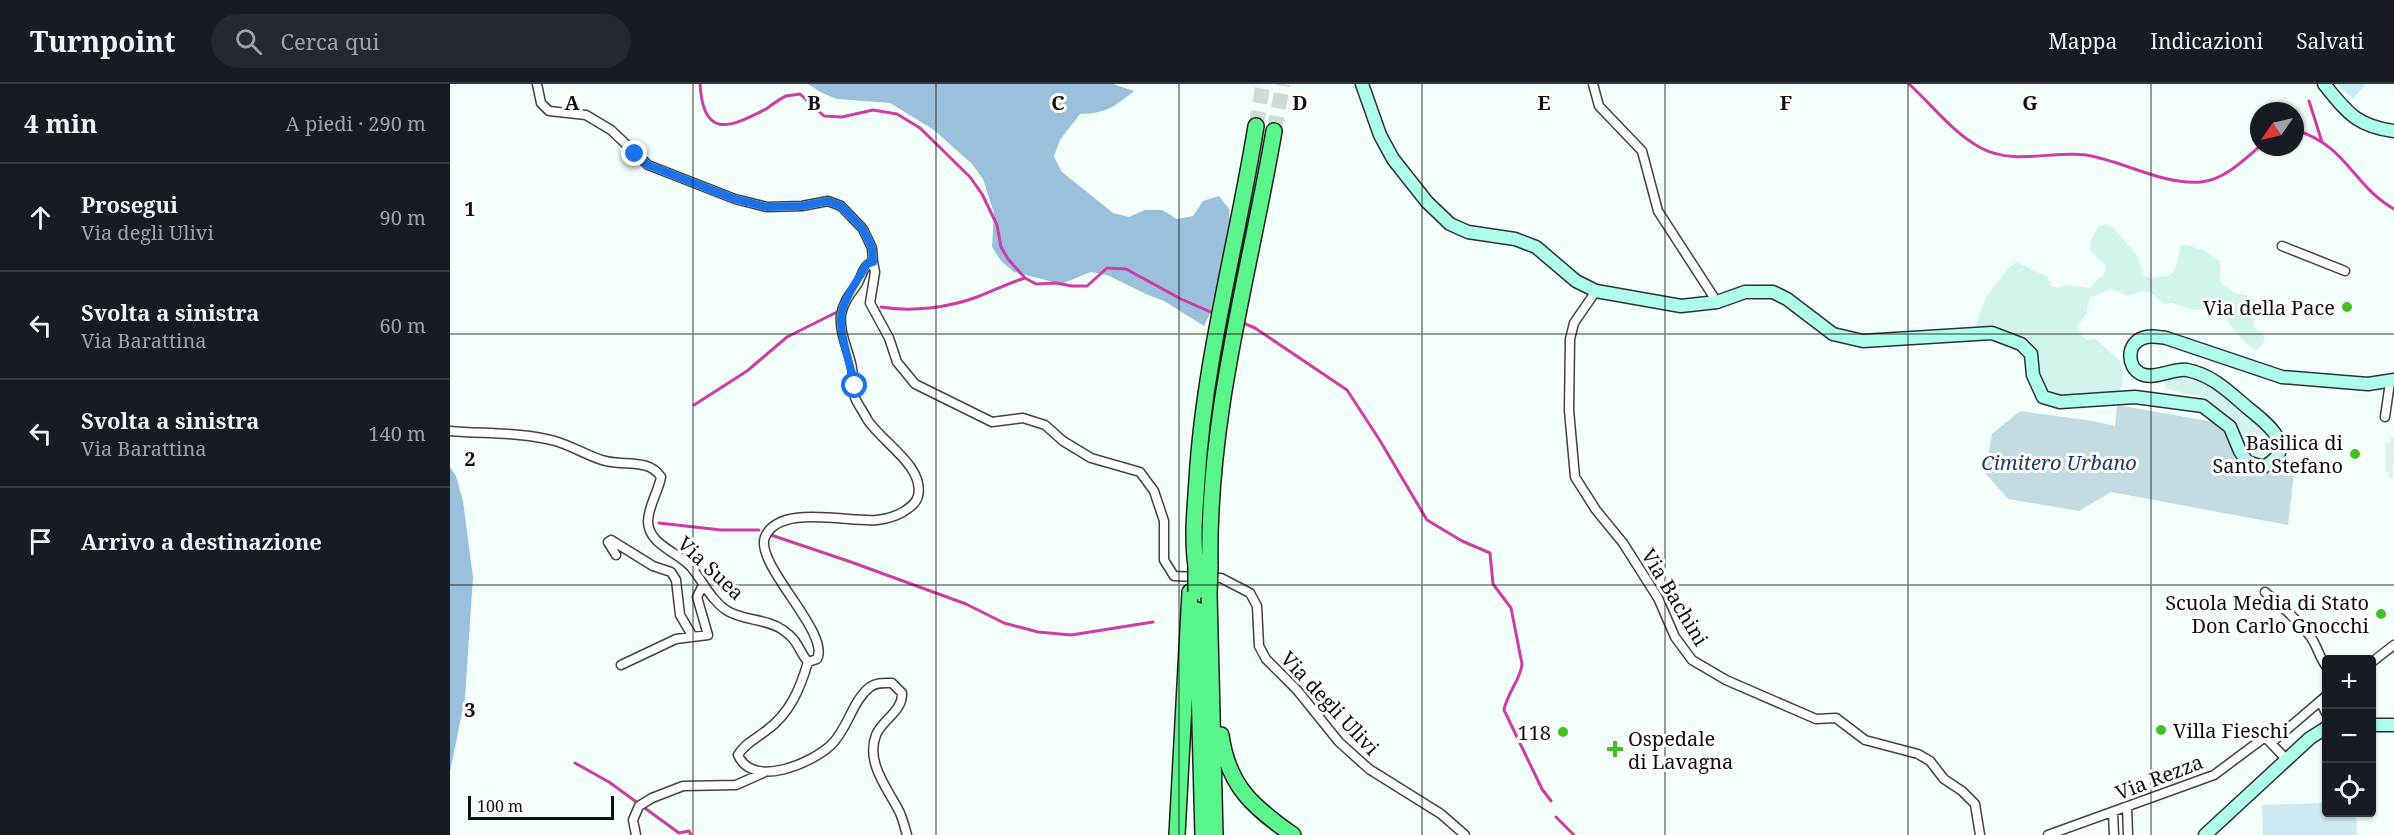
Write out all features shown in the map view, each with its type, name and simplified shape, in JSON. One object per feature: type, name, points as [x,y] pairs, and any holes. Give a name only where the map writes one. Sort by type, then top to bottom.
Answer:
[{"type":"highway","points":[[1197,562],[1202,522],[1198,447],[1209,368],[1244,200],[1256,126]]},
{"type":"highway","points":[[1203,835],[1197,562],[1227,370],[1274,131]]},
{"type":"highway","points":[[1198,593],[1211,648],[1223,752],[1228,768],[1239,788],[1252,803],[1293,835]]},
{"type":"highway","points":[[1176,835],[1198,593]]},
{"type":"highway","points":[[1211,648],[1215,835]]},
{"type":"street","points":[[537,84],[541,103],[549,111],[586,115],[611,130],[648,165],[735,199],[767,207],[802,206],[828,201],[841,206],[863,229],[872,248],[873,262],[867,264],[848,297],[841,314],[841,326],[852,366],[855,398],[880,436],[902,455],[912,469],[919,484],[918,498],[911,507],[897,515],[878,520],[805,517],[774,526],[765,536],[764,544],[770,561],[806,620],[818,645],[819,655],[813,662],[808,662],[799,693],[787,709],[769,729],[741,750],[738,755],[746,768],[763,773]]},
{"type":"street","points":[[1362,84],[1380,135],[1393,159],[1427,202],[1450,224],[1468,232],[1515,239],[1536,247],[1576,281],[1596,291],[1681,306],[1717,302],[1745,292],[1773,292],[1787,299],[1833,334],[1863,341],[1992,333],[2021,344],[2031,354],[2033,375],[2043,397],[2060,402],[2135,397],[2203,406],[2230,427],[2240,452],[2247,462],[2263,467],[2271,463],[2280,450],[2279,440],[2273,428],[2216,381],[2186,370],[2146,375],[2140,373],[2131,363],[2130,356],[2134,344],[2146,337],[2166,338],[2282,376],[2368,384],[2392,381],[2385,417]]},
{"type":"street","points":[[1593,84],[1599,106],[1642,151],[1658,210],[1717,302]]},
{"type":"street","points":[[2324,84],[2349,115],[2375,129],[2394,131]]},
{"type":"street","points":[[2282,246],[2345,272]]},
{"type":"street","name":"Via degli Ulivi","points":[[873,262],[875,272],[870,303],[889,338],[897,362],[915,384],[992,422],[1023,418],[1045,425],[1063,441],[1091,458],[1140,472],[1154,491],[1161,511],[1164,521],[1164,560],[1174,576],[1221,578],[1250,594],[1257,606],[1259,646],[1266,658],[1297,690],[1339,742],[1369,769],[1441,814],[1465,835]]},
{"type":"street","name":"Via Bachini","points":[[1596,291],[1574,323],[1570,339],[1569,410],[1575,477],[1596,510],[1623,543],[1658,598],[1675,637],[1692,660],[1726,680],[1816,719],[1836,718],[1866,740],[1918,754],[1930,761],[1944,779],[1962,791],[1975,804],[1980,835]]},
{"type":"street","name":"Via Suea","points":[[450,431],[553,440],[578,448],[603,461],[646,465],[656,469],[661,477],[659,488],[650,507],[648,524],[655,538],[691,567],[725,610],[735,615],[772,624],[784,631],[797,643],[808,662]]},
{"type":"street","points":[[615,555],[608,542],[611,540],[653,566],[671,572],[676,580],[680,615],[693,637]]},
{"type":"street","points":[[621,665],[676,639],[708,635],[697,597],[703,585]]},
{"type":"street","points":[[2265,592],[2283,607],[2312,638],[2322,661]]},
{"type":"street","points":[[2376,659],[2394,645]]},
{"type":"street","points":[[636,835],[633,820],[639,806],[652,798],[683,786],[736,784],[817,755],[831,745],[843,731],[869,687],[879,683],[892,683],[902,693],[902,701],[876,736],[874,754],[876,768],[887,792],[900,812],[907,835]]},
{"type":"street","points":[[2287,760],[2271,742],[2322,700]]},
{"type":"street","points":[[2376,726],[2394,726]]},
{"type":"street","points":[[2205,835],[2310,738],[2322,730]]},
{"type":"street","name":"Via Rezza","points":[[2048,835],[2214,775],[2265,737],[2271,742]]},
{"type":"street","points":[[2127,807],[2128,835]]},
{"type":"street","points":[[2112,813],[2114,835]]},
{"type":"green space","points":[[2106,224],[2113,227],[2135,253],[2143,275],[2152,278],[2168,276],[2175,270],[2181,245],[2189,245],[2205,251],[2219,261],[2221,268],[2219,276],[2222,284],[2235,293],[2251,296],[2257,302],[2253,326],[2265,337],[2263,344],[2257,350],[2253,349],[2225,318],[2211,309],[2194,310],[2172,303],[2164,304],[2151,293],[2143,291],[2128,296],[2112,289],[2090,298],[2086,314],[2077,327],[2080,334],[2087,340],[2096,339],[2120,361],[2122,386],[2118,393],[2055,399],[2042,389],[2032,349],[2023,338],[2009,331],[1988,327],[1974,329],[1986,297],[2010,266],[2017,262],[2048,277],[2050,285],[2057,288],[2066,285],[2090,288],[2098,278],[2103,277],[2106,265],[2090,251],[2090,242],[2098,227]]},
{"type":"green space","points":[[2181,377],[2206,384],[2221,392],[2269,431],[2275,442],[2273,450],[2259,459],[2251,456],[2229,416],[2203,397],[2166,389],[2164,380]]},
{"type":"green space","name":"Cimitero Urbano","points":[[2117,405],[2214,422],[2228,436],[2237,468],[2294,473],[2288,525],[2111,492],[2079,511],[2008,499],[1985,473],[1992,434],[2020,411],[2115,426]]},
{"type":"shaded area","points":[[808,84],[1113,84],[1134,91],[1110,108],[1080,114],[1060,140],[1054,156],[1061,171],[1113,213],[1129,217],[1145,210],[1162,210],[1177,219],[1193,216],[1203,201],[1219,196],[1229,209],[1230,225],[1214,305],[1204,326],[1164,301],[1107,275],[1091,272],[1061,284],[1014,272],[1001,261],[992,247],[994,213],[983,179],[972,164],[934,130],[890,103],[837,99]]},
{"type":"shaded area","points":[[2336,84],[2366,84],[2353,99]]},
{"type":"shaded area","points":[[2390,438],[2394,438],[2393,478],[2389,478],[2389,473],[2386,472],[2386,443],[2390,443]]},
{"type":"shaded area","points":[[450,467],[456,476],[463,501],[473,577],[465,698],[450,772]]},
{"type":"shaded area","points":[[2322,803],[2322,817],[2356,817],[2357,835],[2263,835],[2262,805]]},
{"type":"waterway","points":[[700,84],[706,114],[712,121],[720,124],[740,121],[766,109],[786,96],[800,94],[824,116],[842,117],[873,110],[897,114],[920,128],[970,177],[982,194],[997,225],[1001,247],[1008,259],[1025,278],[1036,284],[1087,286],[1107,268],[1126,269],[1181,299],[1215,314]]},
{"type":"waterway","points":[[1909,84],[1952,127],[1971,142],[1981,148],[2007,156],[2086,155],[2172,180],[2201,182],[2225,174],[2250,155]]},
{"type":"waterway","points":[[2309,101],[2322,142]]},
{"type":"waterway","points":[[2304,134],[2326,145],[2338,155],[2368,189],[2394,209]]},
{"type":"waterway","points":[[881,307],[917,309],[954,304],[1025,278]]},
{"type":"waterway","points":[[694,405],[747,371],[787,337],[837,312]]},
{"type":"waterway","points":[[1241,322],[1255,328],[1347,390],[1427,520],[1462,541],[1490,553],[1493,584],[1511,608],[1522,664],[1504,710],[1542,789],[1551,801]]},
{"type":"waterway","points":[[659,523],[721,530],[759,530]]},
{"type":"waterway","points":[[771,535],[966,604],[1004,623],[1038,632],[1071,635],[1153,622]]},
{"type":"waterway","points":[[575,763],[609,782],[679,833],[689,831],[691,835]]},
{"type":"waterway","points":[[1556,817],[1574,835]]},
{"type":"tunnel","points":[[1256,126],[1263,84]]},
{"type":"tunnel","points":[[1274,131],[1283,84]]},
{"type":"place","name":"Via della Pace","points":[[2347,307]]},
{"type":"place","name":"Basilica di Santo Stefano","points":[[2355,454]]},
{"type":"place","name":"Scuola Media di Stato Don Carlo Gnocchi","points":[[2381,614]]},
{"type":"place","name":"Villa Fieschi","points":[[2161,730]]},
{"type":"place","name":"118","points":[[1563,732]]},
{"type":"place","name":"Ospedale di Lavagna","points":[[1615,749]]},
{"type":"route","points":[[635,154],[648,165],[735,199],[767,207],[802,206],[828,201],[841,206],[863,229],[872,248],[873,262],[867,264],[841,314],[841,326],[855,386]]}]
